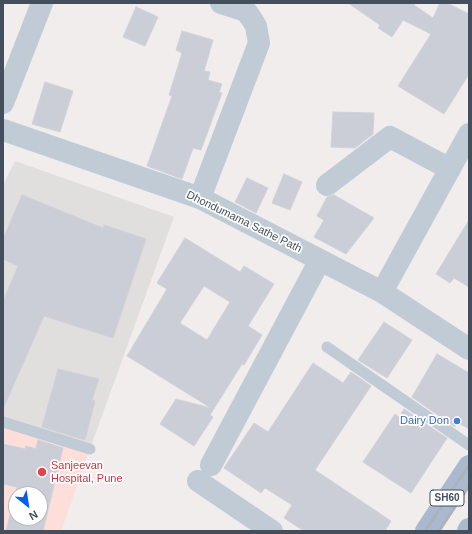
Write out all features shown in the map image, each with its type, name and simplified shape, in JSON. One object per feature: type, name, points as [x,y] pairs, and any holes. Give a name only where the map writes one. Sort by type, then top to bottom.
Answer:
[{"type":"main road","name":"SH60","points":[[426,531],[469,466]]},
{"type":"street","points":[[3,103],[42,3]]},
{"type":"street","points":[[200,198],[259,43],[256,26],[246,11],[221,3]]},
{"type":"street","name":"Dhondumama Sathe Path","points":[[3,130],[200,198],[382,292],[469,349]]},
{"type":"street","points":[[382,292],[469,134]]},
{"type":"street","points":[[327,185],[390,137],[450,169]]},
{"type":"street","points":[[272,531],[204,473],[320,260]]},
{"type":"lane","points":[[327,348],[469,445]]},
{"type":"lane","points":[[3,422],[90,450]]},
{"type":"shaded area","points":[[15,161],[174,217],[91,446],[3,420],[3,185]]},
{"type":"shaded area","name":"Sanjeevan Hospital, Pune","points":[[3,425],[90,449],[61,531],[3,531]]},
{"type":"building","points":[[348,3],[415,3],[414,5],[433,18],[440,3],[447,3],[469,14],[469,74],[444,114],[398,86],[431,34],[403,20],[392,37],[378,28],[380,25]]},
{"type":"building","points":[[136,7],[158,17],[145,46],[123,37]]},
{"type":"building","points":[[182,31],[213,40],[204,71],[210,72],[208,80],[222,84],[219,92],[222,93],[201,150],[193,148],[182,179],[147,166],[172,96],[169,95],[182,53],[176,50]]},
{"type":"building","points":[[45,82],[73,91],[60,132],[32,124]]},
{"type":"building","points":[[333,112],[374,113],[373,134],[355,148],[331,147]]},
{"type":"building","points":[[284,174],[302,182],[290,210],[272,203]]},
{"type":"building","points":[[247,178],[268,188],[256,213],[235,202]]},
{"type":"building","points":[[22,195],[103,228],[104,225],[146,239],[113,338],[44,316],[3,409],[3,302],[18,266],[3,259],[3,239]]},
{"type":"building","points":[[334,195],[374,218],[346,254],[314,237],[324,220],[317,216],[327,197]]},
{"type":"building","points":[[469,220],[469,287],[454,278],[450,283],[436,274]]},
{"type":"building","points":[[185,238],[240,272],[244,266],[274,284],[248,326],[262,335],[244,365],[242,364],[210,415],[213,417],[194,446],[160,424],[176,399],[211,408],[127,356],[167,289],[157,283]],"holes":[[[204,286],[230,302],[207,340],[180,323]]]},
{"type":"building","points":[[384,322],[412,340],[387,378],[358,360]]},
{"type":"building","points":[[437,354],[469,373],[469,429],[457,422],[455,427],[412,397]]},
{"type":"building","points":[[313,363],[343,383],[351,372],[371,386],[315,470],[391,521],[385,531],[304,531],[284,518],[292,505],[265,488],[261,493],[224,468],[254,423],[268,432]]},
{"type":"building","points":[[58,369],[99,379],[92,400],[95,401],[85,440],[42,427]]},
{"type":"building","points":[[404,409],[447,438],[411,493],[363,462],[395,414],[399,417]]},
{"type":"building","points":[[38,440],[63,448],[48,510],[48,486],[12,486],[3,484],[3,444],[25,449],[26,446],[36,449]]},
{"type":"building","points":[[8,523],[8,526],[44,526],[43,531],[6,531]]},
{"type":"railway","points":[[425,531],[469,465]]},
{"type":"railway","points":[[439,531],[469,486]]},
{"type":"place","name":"Dairy Don","points":[[457,421]]},
{"type":"place","name":"Sanjeevan Hospital, Pune","points":[[42,472]]}]
